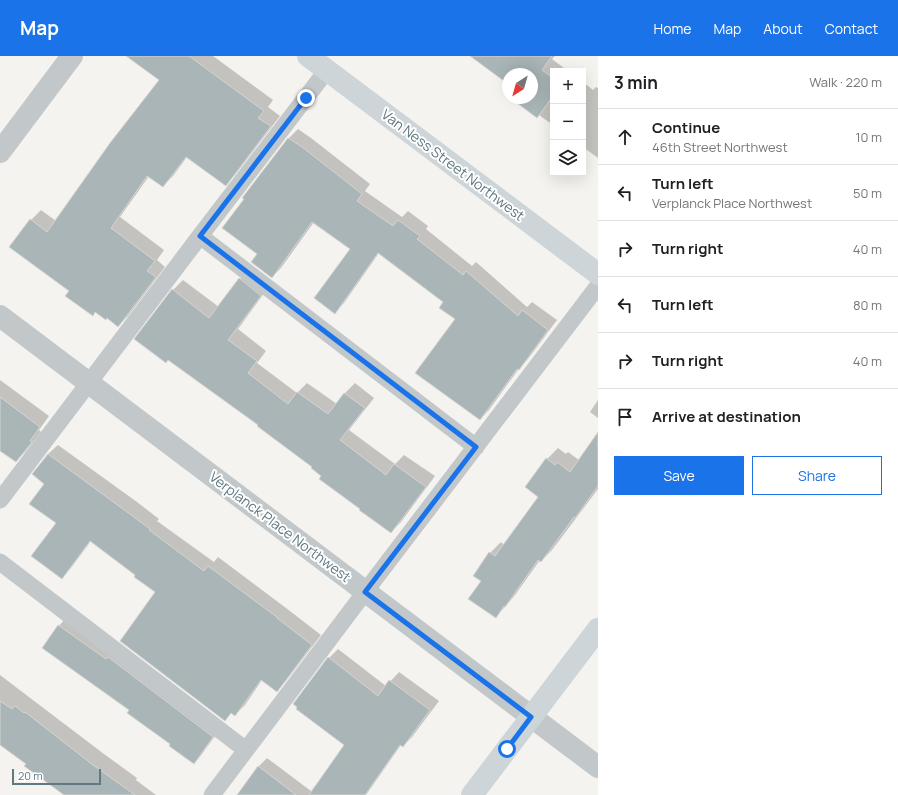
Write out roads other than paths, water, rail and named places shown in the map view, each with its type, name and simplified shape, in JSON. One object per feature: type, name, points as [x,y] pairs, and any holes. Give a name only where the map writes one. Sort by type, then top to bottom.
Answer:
[{"type":"street","points":[[0,152],[72,56]]},
{"type":"street","name":"Van Ness Street Northwest","points":[[308,56],[598,274]]},
{"type":"street","name":"Verplanck Place Northwest","points":[[0,316],[598,767]]},
{"type":"street","points":[[472,795],[598,629]]},
{"type":"lane","points":[[0,500],[327,70]]},
{"type":"lane","points":[[200,236],[476,447]]},
{"type":"lane","points":[[212,795],[598,286]]},
{"type":"lane","points":[[0,562],[246,750]]}]
